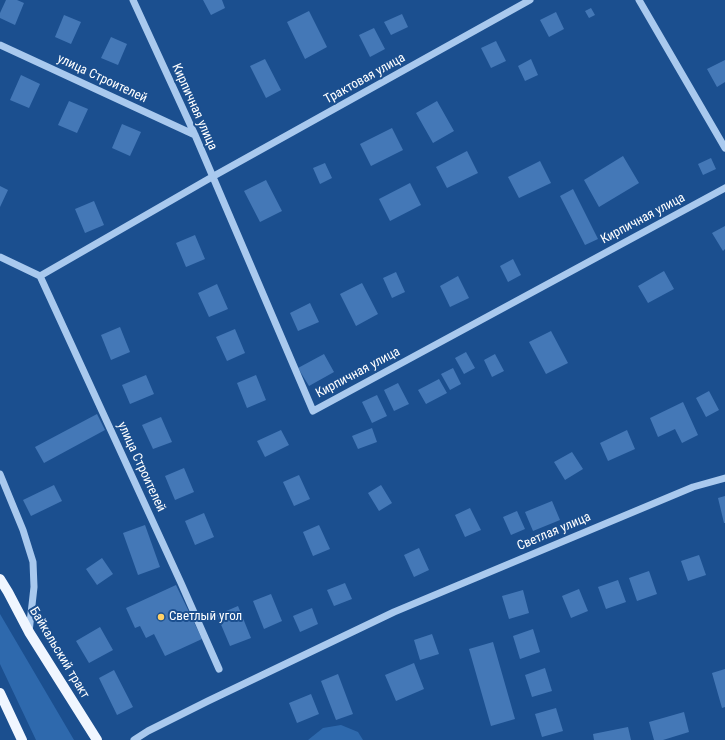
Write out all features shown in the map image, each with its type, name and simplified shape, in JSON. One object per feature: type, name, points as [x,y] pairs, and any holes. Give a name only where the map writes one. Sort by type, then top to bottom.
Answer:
[{"type":"main road","name":"Байкальский тракт","points":[[0,578],[29,632],[97,740]]},
{"type":"main road","points":[[0,693],[22,740]]},
{"type":"street","name":"Кирпичная улица","points":[[133,0],[195,135],[313,411],[725,188]]},
{"type":"street","name":"Трактовая улица","points":[[212,177],[530,0]]},
{"type":"street","points":[[639,0],[725,148]]},
{"type":"street","name":"улица Строителей","points":[[0,46],[195,135]]},
{"type":"street","points":[[0,258],[40,276],[212,177]]},
{"type":"street","name":"улица Строителей","points":[[40,276],[219,669]]},
{"type":"street","points":[[0,474],[23,530],[33,562],[34,587],[29,632]]},
{"type":"street","name":"Светлая улица","points":[[134,740],[148,731],[208,701],[394,612],[693,487],[725,478]]},
{"type":"shaded area","points":[[0,614],[74,740],[36,740],[0,664]]},
{"type":"shaded area","points":[[341,725],[358,732],[363,740],[308,740],[323,728]]},
{"type":"building","points":[[6,0],[17,0],[24,3],[15,25],[0,18],[0,13]]},
{"type":"building","points":[[203,0],[222,0],[225,8],[211,15]]},
{"type":"building","points":[[591,8],[595,15],[589,18],[585,11]]},
{"type":"building","points":[[309,11],[327,47],[305,59],[287,22]]},
{"type":"building","points":[[556,12],[564,29],[549,37],[540,20]]},
{"type":"building","points":[[402,14],[408,27],[391,35],[384,22]]},
{"type":"building","points":[[64,15],[81,22],[71,44],[55,37]]},
{"type":"building","points":[[374,28],[385,49],[370,57],[359,35]]},
{"type":"building","points":[[111,37],[127,44],[118,65],[101,58]]},
{"type":"building","points":[[496,41],[506,61],[491,68],[481,48]]},
{"type":"building","points":[[265,59],[281,90],[266,98],[250,66]]},
{"type":"building","points":[[531,59],[538,75],[525,81],[518,66]]},
{"type":"building","points":[[725,60],[725,82],[717,87],[707,69]]},
{"type":"building","points":[[21,75],[40,84],[29,108],[10,100]]},
{"type":"building","points":[[69,101],[88,109],[77,133],[58,125]]},
{"type":"building","points":[[437,101],[454,131],[433,143],[416,113]]},
{"type":"building","points":[[122,124],[141,132],[130,156],[112,148]]},
{"type":"building","points":[[392,128],[403,150],[371,166],[360,144]]},
{"type":"building","points":[[467,151],[478,173],[447,188],[436,167]]},
{"type":"building","points":[[623,156],[639,183],[599,207],[584,180]]},
{"type":"building","points":[[711,158],[716,169],[703,175],[698,164]]},
{"type":"building","points":[[540,161],[551,183],[519,198],[508,177]]},
{"type":"building","points":[[325,163],[332,178],[320,184],[313,168]]},
{"type":"building","points":[[266,180],[282,211],[260,222],[244,191]]},
{"type":"building","points":[[410,183],[421,205],[390,221],[379,199]]},
{"type":"building","points":[[0,186],[8,190],[0,207]]},
{"type":"building","points":[[573,189],[598,239],[585,245],[560,196]]},
{"type":"building","points":[[94,201],[104,225],[85,233],[75,209]]},
{"type":"building","points":[[725,226],[725,249],[723,251],[712,233]]},
{"type":"building","points":[[195,235],[205,259],[186,267],[176,243]]},
{"type":"building","points":[[513,259],[521,275],[508,282],[500,266]]},
{"type":"building","points":[[664,271],[674,289],[648,303],[638,286]]},
{"type":"building","points":[[396,272],[405,292],[392,298],[383,278]]},
{"type":"building","points":[[458,276],[469,298],[450,307],[440,286]]},
{"type":"building","points":[[362,283],[378,314],[356,326],[340,294]]},
{"type":"building","points":[[217,284],[228,309],[209,317],[198,293]]},
{"type":"building","points":[[310,303],[319,322],[298,331],[290,313]]},
{"type":"building","points":[[120,327],[130,352],[111,360],[101,335]]},
{"type":"building","points":[[235,329],[245,353],[227,361],[216,337]]},
{"type":"building","points":[[551,331],[568,363],[546,374],[529,342]]},
{"type":"building","points":[[466,352],[475,368],[464,374],[455,358]]},
{"type":"building","points":[[324,354],[334,372],[309,386],[298,368]]},
{"type":"building","points":[[495,354],[504,371],[492,377],[484,360]]},
{"type":"building","points":[[453,368],[461,384],[450,390],[441,374]]},
{"type":"building","points":[[146,375],[154,394],[130,404],[122,385]]},
{"type":"building","points":[[256,375],[266,400],[247,408],[237,383]]},
{"type":"building","points":[[439,379],[447,393],[426,404],[418,390]]},
{"type":"building","points":[[398,383],[409,404],[394,411],[384,390]]},
{"type":"building","points":[[709,391],[719,410],[706,417],[696,398]]},
{"type":"building","points":[[377,395],[387,416],[372,423],[362,402]]},
{"type":"building","points":[[683,402],[698,435],[682,443],[675,429],[658,437],[650,418]]},
{"type":"building","points":[[97,414],[105,430],[44,463],[35,447]]},
{"type":"building","points":[[161,417],[172,442],[153,449],[142,425]]},
{"type":"building","points":[[372,428],[377,442],[358,449],[352,436]]},
{"type":"building","points":[[281,430],[289,445],[265,457],[257,441]]},
{"type":"building","points":[[627,430],[635,449],[608,461],[600,443]]},
{"type":"building","points":[[572,452],[583,469],[565,480],[554,462]]},
{"type":"building","points":[[184,468],[194,492],[175,500],[165,476]]},
{"type":"building","points":[[299,475],[310,499],[294,506],[283,482]]},
{"type":"building","points":[[54,485],[62,501],[31,516],[23,500]]},
{"type":"building","points":[[381,485],[392,503],[379,511],[368,493]]},
{"type":"building","points":[[725,496],[725,523],[724,523],[718,498]]},
{"type":"building","points":[[552,501],[560,520],[533,531],[525,512]]},
{"type":"building","points":[[470,508],[481,530],[465,537],[455,515]]},
{"type":"building","points":[[517,511],[525,529],[511,535],[503,517]]},
{"type":"building","points":[[204,513],[214,537],[195,545],[185,521]]},
{"type":"building","points":[[145,525],[160,567],[138,575],[123,533]]},
{"type":"building","points":[[319,525],[330,549],[313,556],[303,532]]},
{"type":"building","points":[[419,548],[429,570],[414,577],[404,555]]},
{"type":"building","points":[[699,555],[706,575],[688,581],[681,561]]},
{"type":"building","points":[[102,558],[113,574],[97,585],[86,569]]},
{"type":"building","points":[[649,571],[657,594],[637,601],[629,578]]},
{"type":"building","points":[[618,580],[626,602],[606,609],[598,587]]},
{"type":"building","points":[[345,583],[352,599],[334,606],[327,590]]},
{"type":"building","name":"Светлый угол","points":[[176,585],[202,639],[165,656],[154,634],[146,638],[140,626],[135,628],[126,608]]},
{"type":"building","points":[[579,589],[588,611],[571,618],[562,596]]},
{"type":"building","points":[[523,590],[529,613],[509,619],[502,596]]},
{"type":"building","points":[[271,594],[282,621],[264,629],[253,601]]},
{"type":"building","points":[[238,606],[251,638],[230,646],[217,615]]},
{"type":"building","points":[[312,608],[318,624],[300,632],[293,616]]},
{"type":"building","points":[[100,627],[113,650],[89,663],[76,641]]},
{"type":"building","points":[[533,629],[540,652],[520,659],[513,636]]},
{"type":"building","points":[[432,634],[439,654],[420,660],[414,640]]},
{"type":"building","points":[[493,642],[515,719],[491,726],[469,649]]},
{"type":"building","points":[[414,663],[424,689],[396,701],[385,675]]},
{"type":"building","points":[[545,668],[552,691],[532,697],[525,675]]},
{"type":"building","points":[[725,669],[725,707],[722,708],[712,673]]},
{"type":"building","points":[[114,670],[133,707],[117,715],[99,678]]},
{"type":"building","points":[[338,674],[353,714],[336,720],[321,681]]},
{"type":"building","points":[[311,694],[319,714],[297,723],[289,703]]},
{"type":"building","points":[[556,708],[563,731],[542,737],[535,714]]},
{"type":"building","points":[[684,712],[689,732],[663,740],[654,740],[649,722]]},
{"type":"building","points":[[628,727],[631,740],[594,740],[593,734]]},
{"type":"place","name":"Светлый угол","points":[[161,617]]}]
